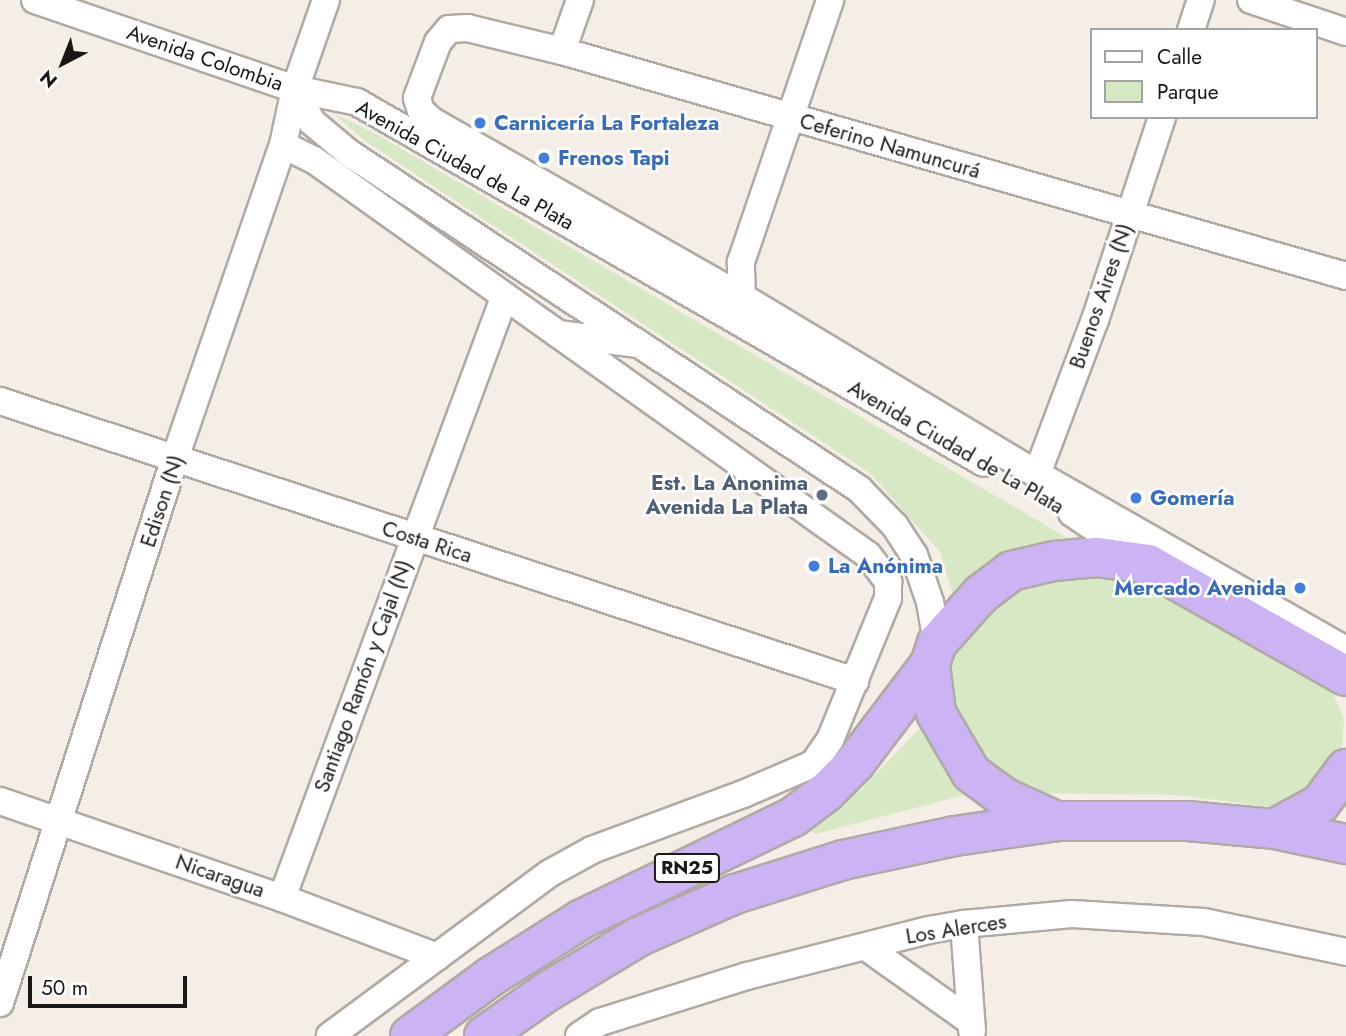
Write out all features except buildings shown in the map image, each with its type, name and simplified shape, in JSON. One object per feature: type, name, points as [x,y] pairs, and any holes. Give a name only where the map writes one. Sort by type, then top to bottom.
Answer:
[{"type":"highway","name":"RN25","points":[[410,1036],[490,976],[582,919],[793,817],[827,792],[855,763],[981,594],[1011,571],[1054,561],[1097,557],[1148,565]]},
{"type":"highway","name":"Avenida Ciudad de La Plata","points":[[1148,565],[1344,674]]},
{"type":"highway","points":[[934,654],[936,713],[971,773],[1005,798],[1056,821]]},
{"type":"highway","points":[[1274,829],[1320,804],[1346,769]]},
{"type":"highway","name":"RN25","points":[[484,1036],[545,993],[640,936],[736,894],[843,860],[955,836],[1056,821],[1188,821],[1274,829],[1346,844]]},
{"type":"street","name":"Avenida Colombia","points":[[35,0],[295,89]]},
{"type":"street","name":"Edison (N)","points":[[1,996],[174,461],[283,145],[295,89],[326,0]]},
{"type":"street","points":[[562,51],[580,0]]},
{"type":"street","points":[[794,354],[742,298],[741,262],[830,0]]},
{"type":"street","points":[[1192,28],[1201,0]]},
{"type":"street","points":[[1251,0],[1346,32]]},
{"type":"street","name":"Ceferino Namuncurá","points":[[421,111],[417,98],[438,42],[449,29],[468,28],[562,51],[1346,276]]},
{"type":"street","name":"Avenida Ciudad de La Plata","points":[[295,89],[312,122],[349,153],[859,489],[895,526],[914,555],[930,602],[934,654]]},
{"type":"street","name":"Avenida Ciudad de La Plata","points":[[295,89],[358,102],[1097,527],[1148,565]]},
{"type":"street","name":"Avenida Ciudad de La Plata","points":[[421,111],[432,121],[742,298],[1037,474],[1184,556],[1344,674]]},
{"type":"street","name":"Buenos Aires (N)","points":[[1037,474],[1095,320],[1161,119]]},
{"type":"street","points":[[283,145],[314,160],[552,333],[868,555],[888,582],[888,598],[855,681],[830,740],[813,764],[754,790],[592,850],[550,873],[330,1036]]},
{"type":"street","name":"Santiago Ramón y Cajal (N)","points":[[282,898],[504,298]]},
{"type":"street","points":[[552,333],[644,345]]},
{"type":"street","name":"Costa Rica","points":[[0,401],[174,461],[855,681]]},
{"type":"street","points":[[1097,527],[1184,556]]},
{"type":"street","name":"Nicaragua","points":[[0,801],[282,898],[437,957]]},
{"type":"street","name":"Los Alerces","points":[[579,1036],[600,1022],[747,976],[964,924],[1072,914],[1204,922],[1346,952]]},
{"type":"street","points":[[964,924],[971,1029]]},
{"type":"street","points":[[866,947],[971,1029]]},
{"type":"green space","points":[[333,113],[378,135],[1066,537],[1035,545],[993,566],[955,601],[940,552],[871,474],[365,141]]},
{"type":"green space","points":[[1129,573],[1332,690],[1344,720],[1342,754],[1289,809],[1176,795],[1027,793],[1001,777],[968,737],[951,693],[947,661],[984,615],[1024,589],[1060,576]]},
{"type":"green space","points":[[927,721],[934,749],[968,794],[816,834],[802,826],[859,791]]},
{"type":"place","name":"Carnicería La Fortaleza","points":[[480,123]]},
{"type":"place","name":"Frenos Tapi","points":[[544,158]]},
{"type":"place","name":"Est. La Anonima Avenida La Plata","points":[[822,495]]},
{"type":"place","name":"Gomería","points":[[1136,498]]},
{"type":"place","name":"La Anónima","points":[[814,566]]},
{"type":"place","name":"Mercado Avenida","points":[[1300,588]]}]
